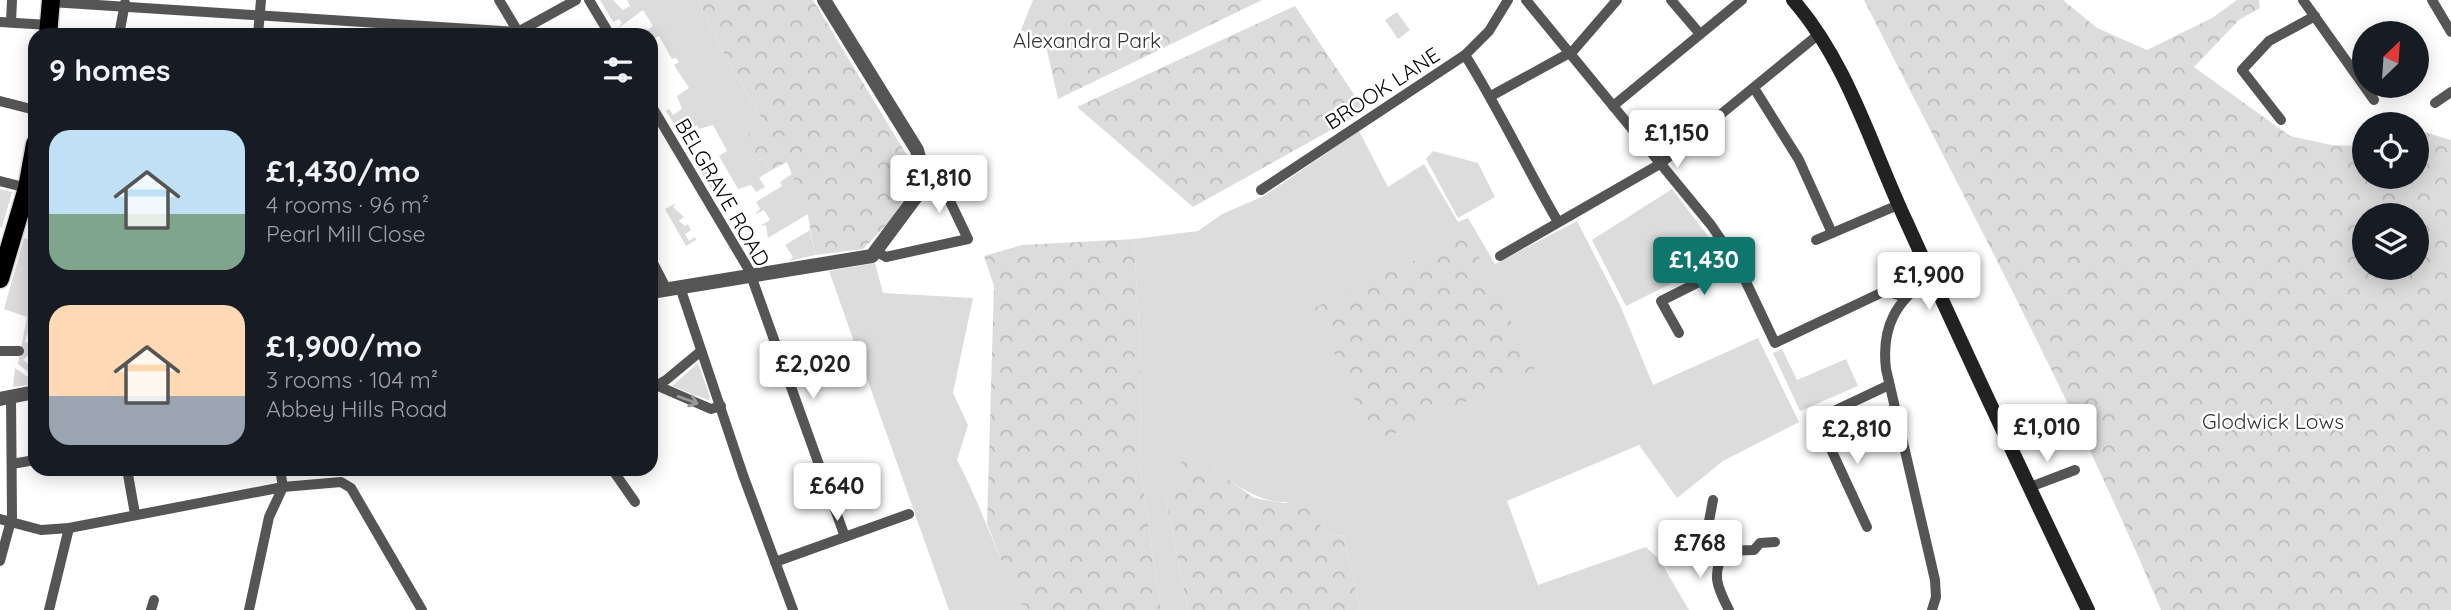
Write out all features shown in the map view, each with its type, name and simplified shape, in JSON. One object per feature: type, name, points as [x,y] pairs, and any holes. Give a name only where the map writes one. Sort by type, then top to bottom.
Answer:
[{"type":"highway","points":[[48,28],[51,1]]},
{"type":"highway","points":[[0,279],[28,198]]},
{"type":"main road","points":[[1793,0],[1819,34],[1847,82],[1898,205],[2088,610]]},
{"type":"street","points":[[12,0],[5,22],[37,28]]},
{"type":"street","points":[[258,28],[261,0]]},
{"type":"street","points":[[499,0],[515,28]]},
{"type":"street","points":[[529,28],[576,0]]},
{"type":"street","points":[[589,0],[606,28]]},
{"type":"street","points":[[658,291],[749,271],[872,256],[913,202],[923,172],[918,150],[824,0]]},
{"type":"street","name":"BROOK LANE","points":[[1261,190],[1465,55],[1489,31],[1508,0]]},
{"type":"street","points":[[1526,0],[1711,225],[1737,263],[1775,343],[1885,291],[1905,297]]},
{"type":"street","points":[[1491,96],[1569,53],[1617,0]]},
{"type":"street","points":[[1671,0],[1700,34]]},
{"type":"street","points":[[1613,106],[1742,0]]},
{"type":"street","points":[[2303,0],[2374,100]]},
{"type":"street","points":[[2432,0],[2451,32]]},
{"type":"street","points":[[51,1],[198,6],[259,16],[432,28]]},
{"type":"street","points":[[120,28],[124,4]]},
{"type":"street","points":[[2281,120],[2242,70],[2269,41],[2315,16]]},
{"type":"street","points":[[1500,256],[1661,164],[1819,34]]},
{"type":"street","points":[[1465,55],[1491,96],[1502,124],[1558,222]]},
{"type":"street","points":[[1754,88],[1800,160],[1832,233]]},
{"type":"street","points":[[2435,103],[2451,92]]},
{"type":"street","points":[[0,101],[28,108]]},
{"type":"street","name":"BELGRAVE ROAD","points":[[658,117],[749,271],[845,537]]},
{"type":"street","points":[[877,252],[886,257],[968,239],[937,174],[923,172]]},
{"type":"street","points":[[0,181],[28,188]]},
{"type":"street","points":[[1816,240],[1898,205]]},
{"type":"street","points":[[1679,333],[1661,301],[1737,263]]},
{"type":"street","points":[[658,269],[673,289],[701,351],[793,610]]},
{"type":"street","points":[[1931,276],[1910,290],[1905,297],[1892,317],[1883,344],[1889,385],[1935,580],[1936,597],[1932,610]]},
{"type":"street","points":[[0,351],[19,351]]},
{"type":"street","points":[[658,384],[701,351]]},
{"type":"street","points":[[1867,527],[1817,419],[1889,385]]},
{"type":"street","points":[[658,389],[711,409],[721,406]]},
{"type":"street","points":[[0,561],[12,464],[5,398],[28,393]]},
{"type":"street","points":[[12,464],[28,461]]},
{"type":"street","points":[[2030,487],[2075,470]]},
{"type":"street","points":[[128,476],[135,514]]},
{"type":"street","points":[[249,610],[270,517],[283,487],[281,476]]},
{"type":"street","points":[[617,476],[635,502]]},
{"type":"street","points":[[5,520],[41,530],[69,528],[283,487],[341,482],[351,488],[422,610]]},
{"type":"street","points":[[1713,500],[1706,537],[1724,554]]},
{"type":"street","points":[[775,562],[909,514]]},
{"type":"street","points":[[50,610],[69,528]]},
{"type":"street","points":[[1728,610],[1715,583],[1717,564],[1724,554],[1754,550],[1760,543],[1775,542]]},
{"type":"green space","points":[[600,0],[613,0],[623,10],[630,6],[627,0],[698,0],[723,52],[764,122],[754,146],[759,160],[763,158],[770,171],[759,178],[765,187],[756,192],[751,185],[738,189],[719,156],[727,151],[713,125],[699,129],[697,125],[681,135],[666,111],[669,109],[673,115],[682,109],[677,96],[689,88],[674,65],[679,62],[676,58],[672,59],[658,36],[658,28],[650,28],[653,26],[643,10],[618,28],[622,23],[619,19],[613,22]]},
{"type":"green space","points":[[698,0],[813,0],[911,162],[912,184],[892,219],[863,249],[815,255],[808,216],[787,162],[770,171],[763,158],[758,160],[748,133],[764,122],[723,52]]},
{"type":"green space","name":"Alexandra Park","points":[[1033,0],[1262,0],[1058,99],[1045,42],[1021,30]]},
{"type":"green space","name":"Glodwick Lows","points":[[1864,0],[2063,0],[2097,28],[2147,50],[2212,18],[2237,0],[2259,0],[2260,8],[2239,20],[2194,67],[2290,136],[2331,145],[2352,146],[2352,189],[2429,189],[2429,134],[2451,140],[2451,610],[2161,610],[2092,455]]},
{"type":"green space","points":[[1295,6],[1365,111],[1193,207],[1077,107]]},
{"type":"green space","points":[[1397,12],[1410,30],[1398,39],[1385,20]]},
{"type":"green space","points":[[1359,131],[1388,187],[1424,164],[1458,222],[1468,218],[1495,264],[1577,221],[1620,305],[1653,385],[1758,338],[1799,422],[1723,461],[1677,498],[1639,445],[1507,501],[1538,585],[1646,547],[1659,559],[1689,610],[1360,610],[1344,536],[1328,534],[1299,501],[1262,498],[1241,488],[1210,466],[1165,496],[1188,610],[1161,610],[1140,466],[1141,363],[1134,239],[1198,231],[1222,214],[1264,196]]},
{"type":"green space","points":[[1433,151],[1478,163],[1495,197],[1458,218],[1426,159]]},
{"type":"green space","points":[[707,163],[722,182],[711,188],[699,168]]},
{"type":"green space","points":[[792,174],[808,214],[768,238],[766,225],[760,226],[770,220],[764,210],[754,215],[760,209],[756,202],[782,186],[780,182]]},
{"type":"green space","points":[[0,189],[12,192],[2,228],[0,227]]},
{"type":"green space","points":[[1672,189],[1724,257],[1626,306],[1592,240]]},
{"type":"green space","points":[[676,203],[673,207],[684,217],[679,221],[685,226],[688,224],[691,230],[685,234],[689,241],[695,237],[696,240],[686,246],[665,209]]},
{"type":"green space","points":[[810,230],[815,255],[789,261],[793,257],[785,245]]},
{"type":"green space","points":[[1468,235],[1535,370],[1374,443],[1314,308]]},
{"type":"green space","points":[[24,238],[28,239],[28,332],[25,342],[28,343],[28,355],[23,360],[28,364],[28,372],[18,364],[27,317],[4,309]]},
{"type":"green space","points":[[1134,239],[1141,363],[1140,466],[1161,610],[1025,610],[1010,583],[987,523],[994,286],[984,256],[1022,245]]},
{"type":"green space","points":[[875,263],[883,293],[973,298],[953,393],[968,425],[957,460],[1025,610],[949,610],[829,271]]},
{"type":"green space","points":[[1782,349],[1797,380],[1846,359],[1858,386],[1800,411],[1773,353]]},
{"type":"green space","points":[[698,363],[710,397],[708,400],[672,386]]},
{"type":"green space","points":[[15,368],[28,377],[28,385],[13,387]]},
{"type":"green space","points":[[1182,461],[1210,466],[1254,498],[1285,503],[1299,500],[1328,534],[1344,536],[1360,610],[1188,610],[1165,496]]}]
